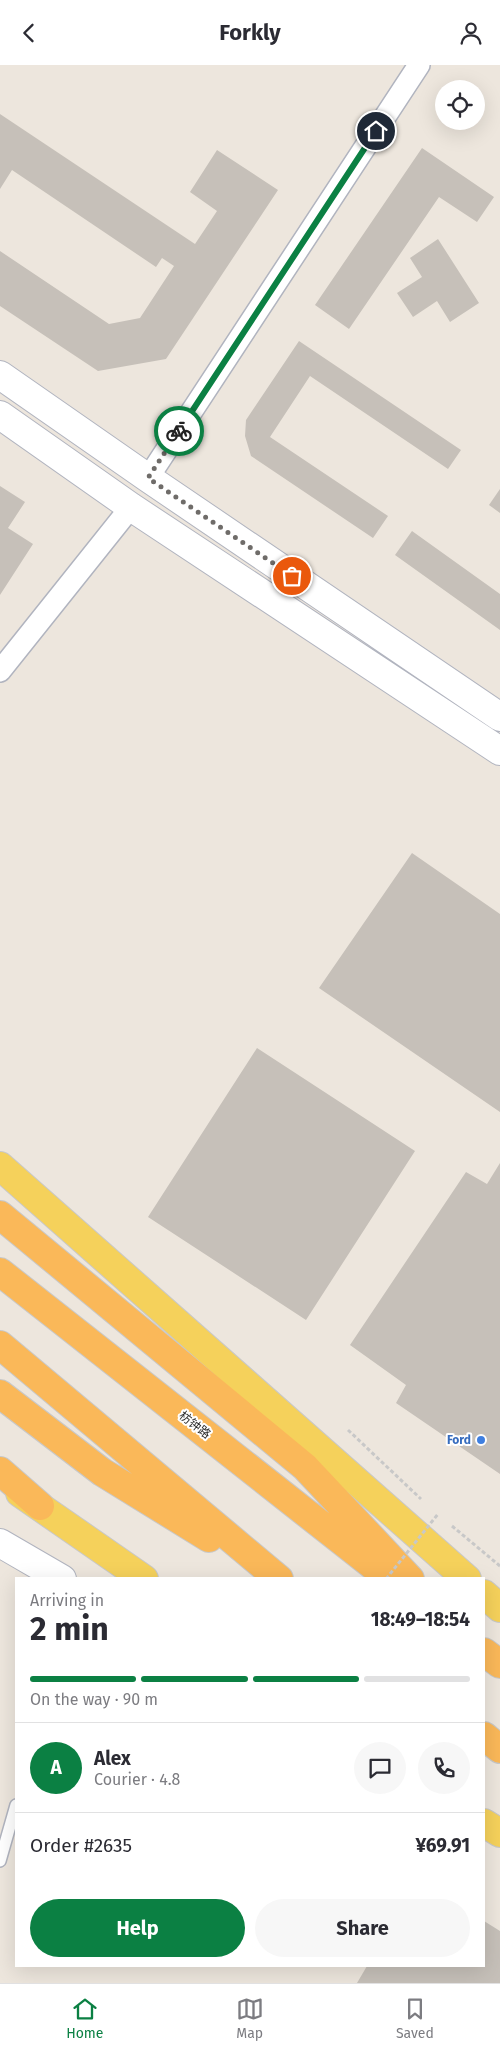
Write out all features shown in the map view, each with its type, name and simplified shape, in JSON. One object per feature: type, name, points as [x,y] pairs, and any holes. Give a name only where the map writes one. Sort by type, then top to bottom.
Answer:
[{"type":"highway","points":[[0,1215],[305,1467],[408,1577]]},
{"type":"highway","name":"枋钟路","points":[[0,1272],[387,1577]]},
{"type":"highway","points":[[0,1345],[275,1577]]},
{"type":"highway","points":[[0,1394],[102,1472],[274,1577]]},
{"type":"highway","points":[[0,1471],[40,1506]]},
{"type":"highway","points":[[485,1653],[500,1664]]},
{"type":"main road","points":[[0,1166],[465,1577]]},
{"type":"main road","points":[[0,1479],[141,1577]]},
{"type":"main road","points":[[485,1595],[500,1608]]},
{"type":"main road","points":[[485,1824],[500,1833]]},
{"type":"street","points":[[148,478],[419,65]]},
{"type":"street","points":[[0,375],[500,717]]},
{"type":"street","points":[[0,415],[131,507],[500,751]]},
{"type":"street","points":[[0,671],[131,507]]},
{"type":"street","points":[[0,1543],[59,1577]]},
{"type":"lane","points":[[0,1861],[15,1808]]},
{"type":"path","points":[[348,1430],[424,1501]]},
{"type":"path","points":[[431,1508],[500,1566]]},
{"type":"path","points":[[388,1577],[438,1514]]},
{"type":"building","points":[[0,114],[195,244],[217,211],[190,192],[217,150],[278,190],[166,359],[98,371],[0,306],[0,251],[109,324],[140,318],[174,266],[162,258],[156,267],[12,170],[0,189]]},
{"type":"building","points":[[422,148],[494,197],[477,222],[439,197],[349,329],[315,305]]},
{"type":"building","points":[[438,239],[479,303],[450,322],[437,301],[413,317],[397,293],[422,277],[410,258]]},
{"type":"building","points":[[299,341],[461,450],[448,469],[310,376],[270,437],[388,516],[373,538],[251,456],[245,436],[246,420]]},
{"type":"building","points":[[0,486],[25,502],[8,528],[33,544],[0,595]]},
{"type":"building","points":[[500,489],[500,513],[489,505]]},
{"type":"building","points":[[412,531],[500,594],[500,630],[395,555]]},
{"type":"building","points":[[412,853],[500,914],[500,1112],[319,988]]},
{"type":"building","points":[[257,1048],[415,1151],[306,1320],[148,1217]]},
{"type":"building","points":[[500,1163],[500,1474],[396,1403],[406,1385],[350,1345],[466,1172],[487,1184]]},
{"type":"building","points":[[485,1922],[500,1931],[500,1983],[357,1983],[366,1967],[485,1967]]},
{"type":"way so far","points":[[179,431],[148,478],[292,576]]},
{"type":"place","name":"Ford","points":[[481,1440]]},
{"type":"route","points":[[179,431],[376,131]]}]
